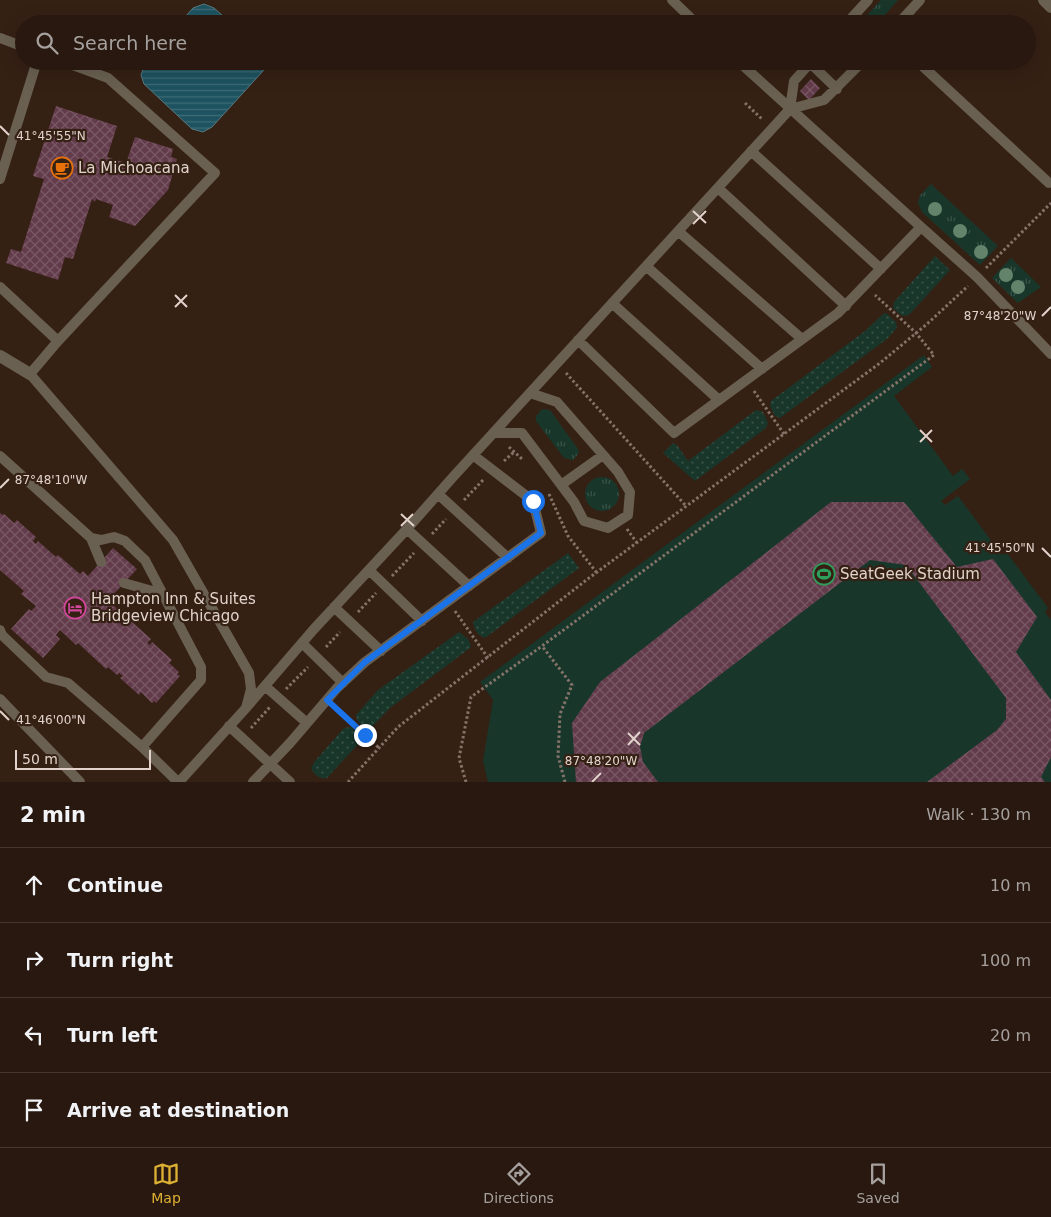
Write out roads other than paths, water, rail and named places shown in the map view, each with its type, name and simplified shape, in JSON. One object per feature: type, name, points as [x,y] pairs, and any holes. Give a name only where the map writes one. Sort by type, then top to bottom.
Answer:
[{"type":"street","points":[[1044,0],[1051,6]]},
{"type":"street","points":[[0,356],[30,374]]},
{"type":"lane","points":[[672,0],[688,15]]},
{"type":"lane","points":[[906,15],[920,0]]},
{"type":"lane","points":[[852,15],[861,2]]},
{"type":"lane","points":[[0,38],[15,44]]},
{"type":"lane","points":[[0,179],[35,70]]},
{"type":"lane","points":[[86,70],[108,78],[215,173],[58,341],[30,374],[173,540],[249,673],[251,690],[246,708]]},
{"type":"lane","points":[[748,70],[977,277],[1051,354]]},
{"type":"lane","points":[[790,109],[794,81],[804,70]]},
{"type":"lane","points":[[819,70],[837,89]]},
{"type":"lane","points":[[0,630],[2,635],[46,677],[68,683],[142,747],[178,782],[246,708],[334,607],[790,109],[824,100],[855,70]]},
{"type":"lane","points":[[927,70],[1049,183]]},
{"type":"lane","points":[[751,151],[881,269]]},
{"type":"lane","points":[[718,188],[846,306]]},
{"type":"lane","points":[[578,340],[674,433],[838,313],[922,228]]},
{"type":"lane","points":[[678,231],[802,339]]},
{"type":"lane","points":[[646,266],[762,368]]},
{"type":"lane","points":[[0,286],[58,341]]},
{"type":"lane","points":[[612,303],[719,400]]},
{"type":"lane","points":[[494,433],[522,433],[574,502],[584,521],[608,528],[628,515],[630,492],[618,472],[557,402],[530,393]]},
{"type":"lane","points":[[254,782],[327,700],[365,662],[541,533],[533,501],[473,455]]},
{"type":"lane","points":[[561,485],[603,455]]},
{"type":"lane","points":[[1,459],[91,538],[101,562]]},
{"type":"lane","points":[[438,494],[508,558]]},
{"type":"lane","points":[[407,529],[469,586]]},
{"type":"lane","points":[[91,538],[101,540],[114,537],[125,541],[145,560],[201,668],[201,680],[142,747]]},
{"type":"lane","points":[[369,570],[422,621]]},
{"type":"lane","points":[[124,583],[163,594]]},
{"type":"lane","points":[[334,607],[381,651]]},
{"type":"lane","points":[[302,644],[343,683]]},
{"type":"lane","points":[[265,686],[307,723]]},
{"type":"lane","points":[[0,699],[80,782]]},
{"type":"lane","points":[[229,726],[290,782]]},
{"type":"water","points":[[204,4],[214,8],[222,15],[187,15],[193,8]]},
{"type":"water","points":[[143,70],[264,70],[212,127],[203,132],[192,129],[144,84],[141,75]]},
{"type":"place","name":"La Michoacana","points":[[62,168]]},
{"type":"place","name":"SeatGeek Stadium","points":[[824,574]]},
{"type":"place","name":"Hampton Inn & Suites Bridgeview Chicago","points":[[75,608]]}]
